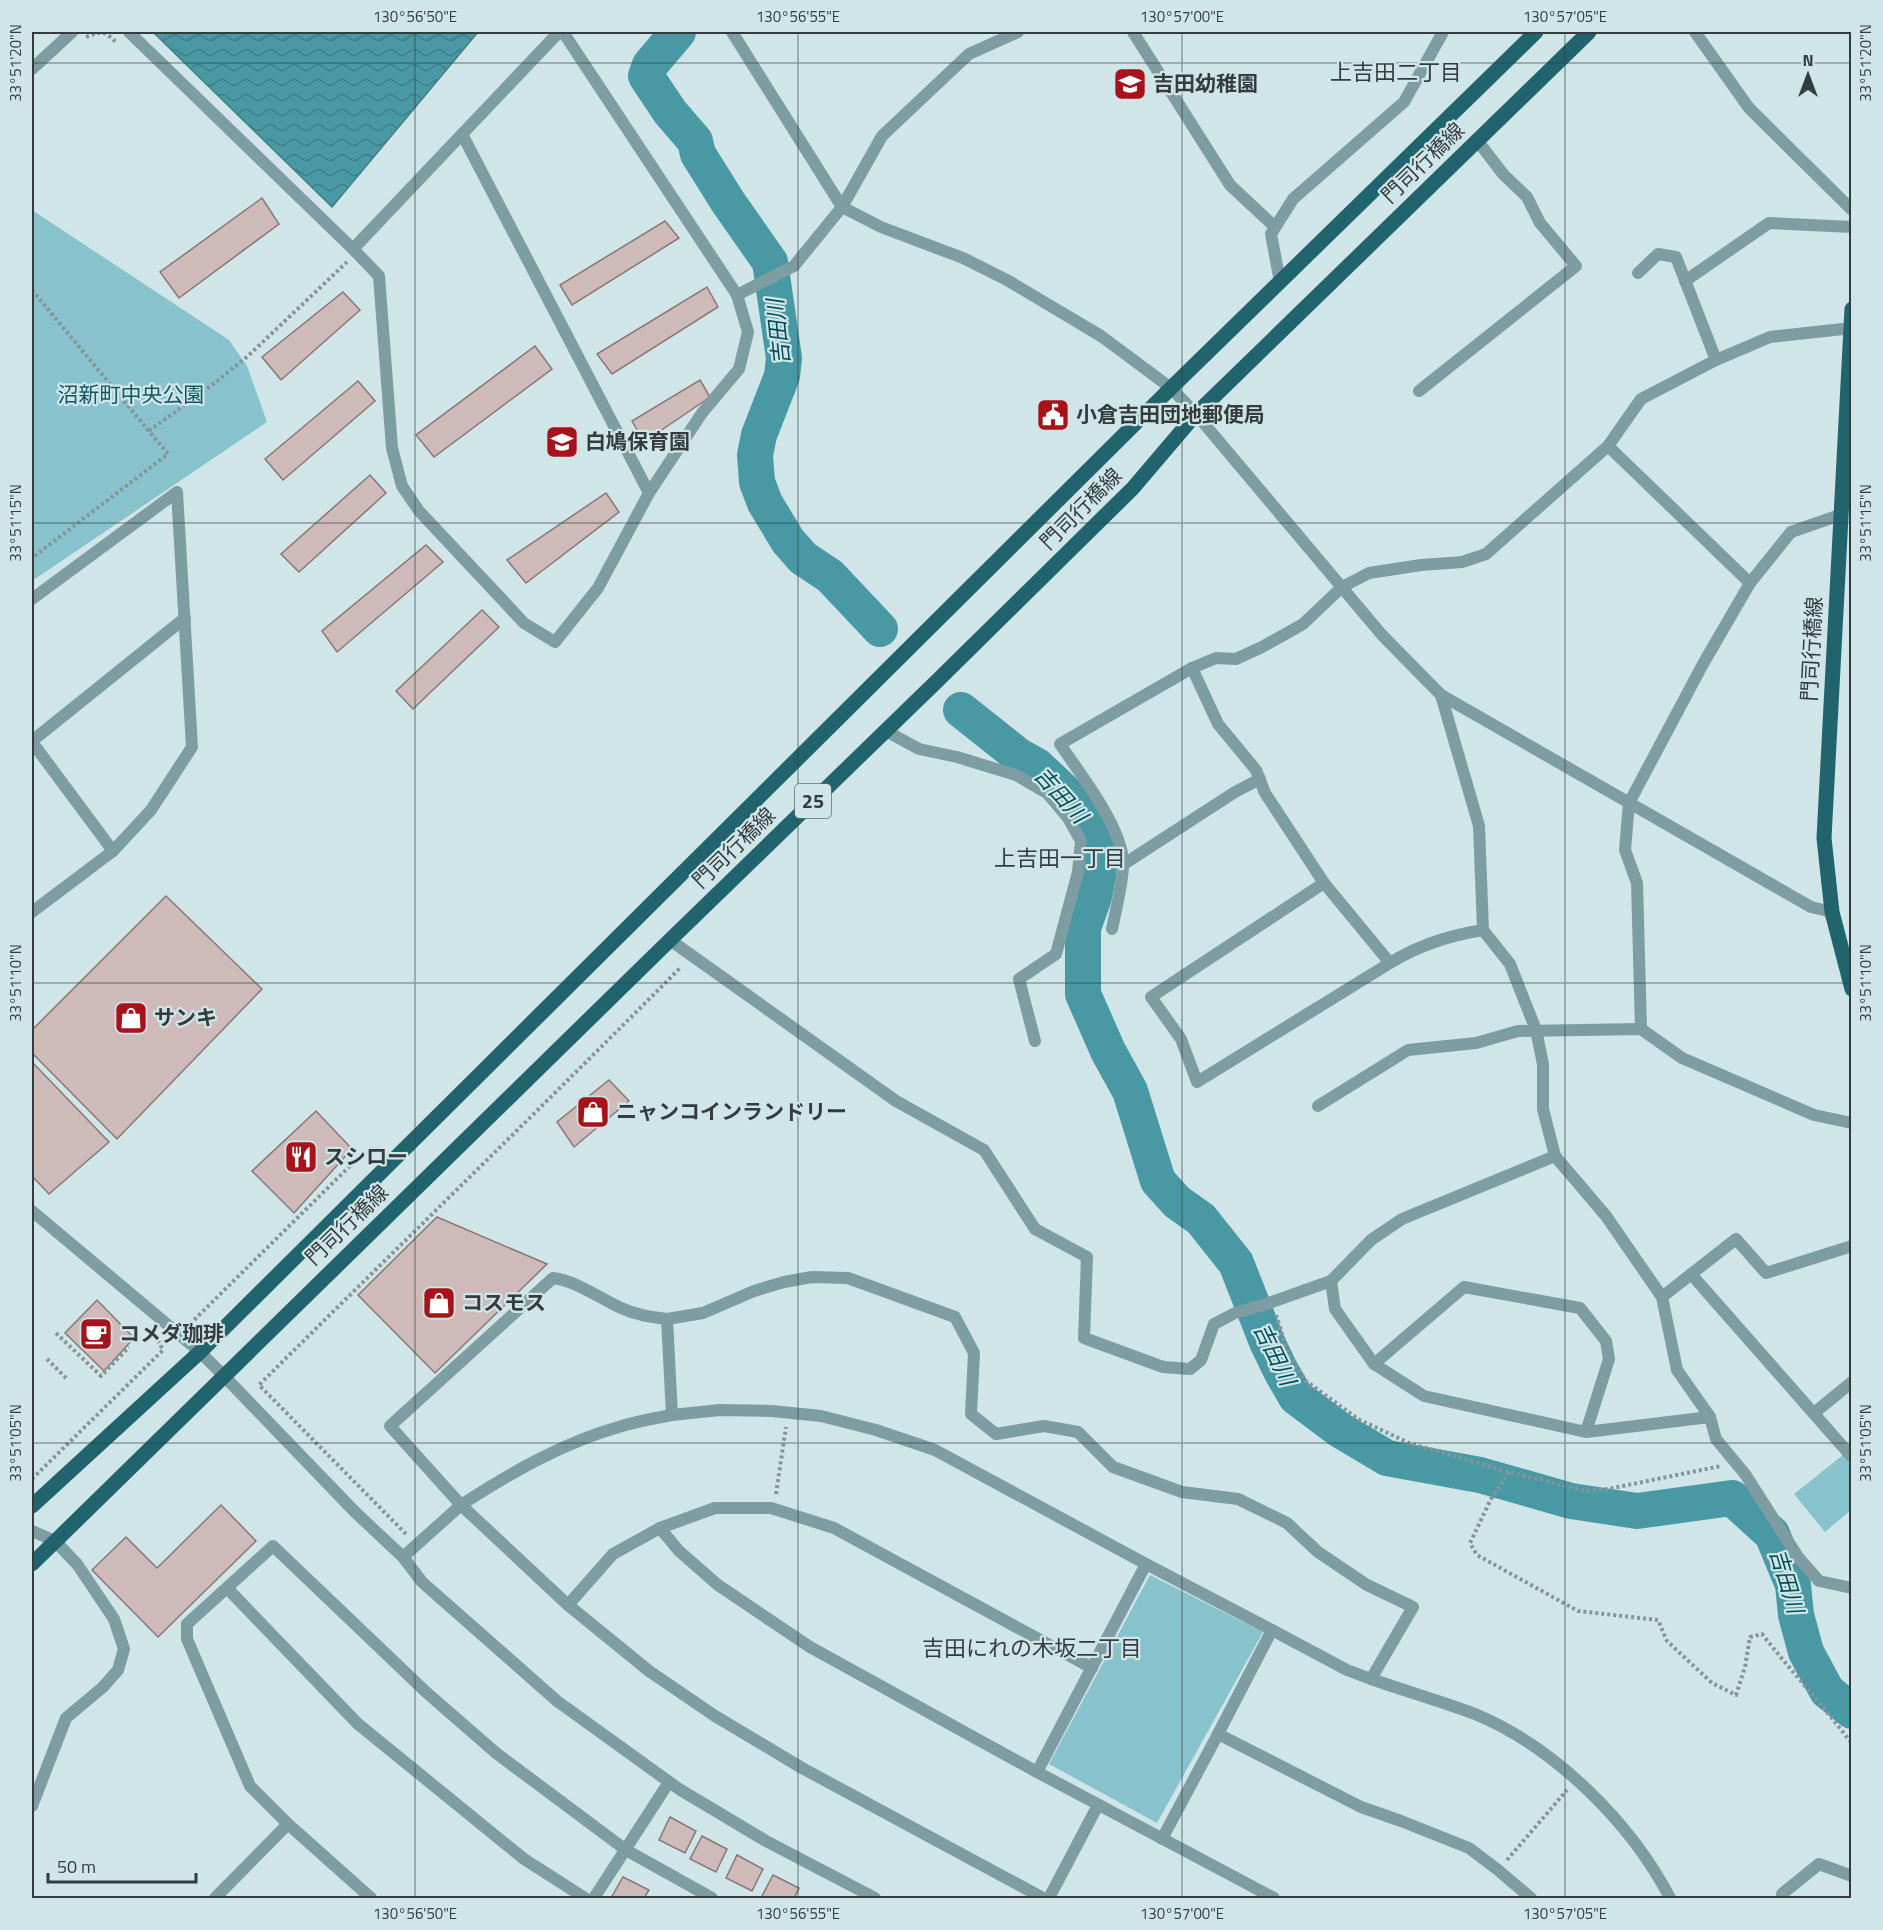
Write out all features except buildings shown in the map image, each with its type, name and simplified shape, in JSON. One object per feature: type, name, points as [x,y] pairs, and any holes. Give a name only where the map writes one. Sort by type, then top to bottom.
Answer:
[{"type":"main road","name":"門司行橋線","points":[[32,1506],[200,1352],[1171,388],[1536,32]]},
{"type":"main road","name":"門司行橋線","points":[[32,1564],[1133,488],[1196,414],[1588,32]]},
{"type":"main road","name":"門司行橋線","points":[[1851,309],[1824,838],[1832,912],[1851,989]]},
{"type":"street","points":[[32,69],[72,32]]},
{"type":"street","points":[[129,32],[379,276],[392,448],[402,486],[420,511],[524,624],[555,642],[598,588],[649,493],[702,413],[739,369],[748,332],[737,295],[561,32],[353,249]]},
{"type":"street","points":[[732,32],[842,207],[881,226],[963,258],[1007,280],[1101,336],[1171,388],[1196,414],[1382,635],[1441,695],[1811,907],[1832,912]]},
{"type":"street","points":[[737,295],[794,266],[842,207],[882,135],[969,54],[1018,32]]},
{"type":"street","points":[[1133,32],[1230,184],[1275,227]]},
{"type":"street","points":[[1280,282],[1271,234],[1293,199],[1404,102],[1443,32]]},
{"type":"street","points":[[1695,32],[1749,108],[1851,210]]},
{"type":"street","points":[[462,134],[649,493]]},
{"type":"street","points":[[1419,391],[1576,266],[1540,223],[1527,197],[1503,174],[1477,141]]},
{"type":"street","points":[[1685,281],[1768,223],[1851,227]]},
{"type":"street","points":[[1638,273],[1658,254],[1676,257],[1716,360]]},
{"type":"street","points":[[1112,929],[1124,864],[1121,845],[1106,814],[1060,744],[1191,668],[1216,658],[1236,659],[1262,647],[1303,624],[1342,587],[1369,573],[1421,565],[1462,562],[1486,554],[1608,446],[1641,399],[1716,360],[1770,337],[1851,328]]},
{"type":"street","points":[[1608,446],[1750,583]]},
{"type":"street","points":[[32,599],[177,492],[192,747],[151,810],[113,851],[32,912]]},
{"type":"street","points":[[1641,1029],[1636,883],[1625,850],[1629,803],[1703,664],[1750,583],[1791,532],[1840,515]]},
{"type":"street","points":[[113,851],[32,741],[185,618]]},
{"type":"street","points":[[1191,668],[1218,724],[1256,770],[1265,793],[1324,883],[1390,963]]},
{"type":"street","points":[[1441,695],[1479,826],[1484,930],[1510,964],[1536,1030],[1543,1064],[1543,1108],[1555,1155],[1606,1216],[1662,1297],[1677,1370],[1710,1417],[1716,1439],[1745,1474],[1798,1557],[1819,1581],[1851,1588]]},
{"type":"street","points":[[886,731],[919,749],[957,757],[1016,776],[1037,787],[1047,793],[1068,818],[1081,841],[1078,872],[1056,954],[1019,979],[1035,1041]]},
{"type":"street","points":[[1124,864],[1235,792],[1260,779]]},
{"type":"street","points":[[1324,883],[1151,997],[1181,1039],[1197,1082],[1402,955],[1453,935],[1484,930]]},
{"type":"street","points":[[670,940],[896,1101],[984,1150],[1035,1229],[1087,1257],[1083,1338],[1163,1367],[1190,1369],[1201,1360],[1214,1324],[1235,1313],[1331,1281],[1371,1240],[1402,1219],[1555,1155]]},
{"type":"street","points":[[1318,1106],[1408,1050],[1476,1043],[1518,1031],[1641,1029],[1682,1058],[1814,1115],[1851,1123]]},
{"type":"street","points":[[32,1211],[200,1352],[355,1512],[403,1557],[422,1582],[556,1701],[669,1782],[766,1841],[875,1899]]},
{"type":"street","points":[[1662,1297],[1736,1239],[1766,1273],[1851,1246]]},
{"type":"street","points":[[1691,1274],[1851,1457]]},
{"type":"street","points":[[1043,1899],[802,1768],[715,1716],[649,1671],[568,1605],[462,1505],[390,1426],[553,1278],[564,1279],[623,1309],[667,1319],[703,1313],[754,1291],[784,1282],[812,1277],[848,1278],[955,1317],[974,1353],[971,1414],[996,1434],[1044,1426],[1078,1432],[1113,1467],[1182,1492],[1238,1500],[1287,1523],[1318,1552],[1367,1585],[1413,1607],[1371,1679]]},
{"type":"street","points":[[1331,1281],[1335,1309],[1374,1364],[1424,1396],[1586,1432],[1710,1417]]},
{"type":"street","points":[[1374,1364],[1464,1287],[1580,1308],[1606,1341],[1609,1359],[1586,1432]]},
{"type":"street","points":[[667,1319],[672,1415]]},
{"type":"street","points":[[1814,1413],[1851,1382]]},
{"type":"street","points":[[403,1557],[462,1505],[502,1478],[579,1440],[623,1425],[672,1415],[720,1410],[820,1416],[865,1427],[935,1450],[1347,1670],[1475,1715],[1540,1751],[1601,1804],[1629,1835],[1656,1872],[1670,1899]]},
{"type":"street","points":[[568,1605],[613,1554],[660,1528],[715,1508],[774,1509],[834,1528],[1092,1668]]},
{"type":"street","points":[[660,1528],[679,1551],[718,1585],[810,1647],[1274,1899]]},
{"type":"street","points":[[32,1531],[55,1541],[77,1564],[114,1619],[124,1649],[118,1670],[103,1687],[66,1718],[32,1806]]},
{"type":"street","points":[[368,1898],[250,1786],[187,1639],[187,1624],[273,1545],[426,1692],[496,1753],[626,1850],[712,1899]]},
{"type":"street","points":[[1037,1772],[1146,1564]]},
{"type":"street","points":[[227,1588],[358,1724],[524,1859],[585,1899]]},
{"type":"street","points":[[1162,1839],[1272,1630]]},
{"type":"street","points":[[1218,1734],[1361,1807],[1468,1848],[1531,1899]]},
{"type":"street","points":[[594,1899],[669,1782]]},
{"type":"street","points":[[1049,1899],[1098,1805]]},
{"type":"street","points":[[214,1899],[288,1824]]},
{"type":"street","points":[[1782,1899],[1782,1894],[1819,1864],[1851,1876]]},
{"type":"path","points":[[148,432],[248,356],[347,261]]},
{"type":"path","points":[[32,290],[168,454],[32,558]]},
{"type":"path","points":[[406,1534],[259,1385],[692,956]]},
{"type":"path","points":[[189,1325],[355,1161]]},
{"type":"path","points":[[1269,1303],[1288,1353],[1306,1381],[1358,1419],[1409,1443],[1509,1472],[1587,1491],[1608,1489],[1736,1463]]},
{"type":"path","points":[[56,1333],[101,1376],[129,1347]]},
{"type":"path","points":[[32,1479],[163,1350]]},
{"type":"path","points":[[47,1359],[67,1379]]},
{"type":"path","points":[[774,1509],[788,1413]]},
{"type":"path","points":[[1509,1472],[1491,1499],[1470,1543],[1477,1555],[1578,1611],[1658,1620],[1667,1641],[1712,1683],[1737,1695],[1750,1637],[1762,1634],[1823,1705],[1851,1744]]},
{"type":"path","points":[[1498,1870],[1569,1788]]},
{"type":"green space","name":"沼新町中央公園","points":[[32,210],[229,340],[247,366],[267,422],[32,581]]},
{"type":"green space","points":[[1843,1455],[1851,1465],[1851,1510],[1825,1532],[1794,1494]]},
{"type":"green space","points":[[1150,1575],[1263,1632],[1157,1823],[1049,1764]]},
{"type":"water","points":[[153,32],[478,32],[332,207]]},
{"type":"waterway","name":"吉田川","points":[[678,32],[650,65],[646,76],[670,112],[695,141],[698,154],[770,262],[784,358],[782,376],[759,435],[755,455],[757,482],[765,503],[788,541],[803,558],[830,576],[880,629]]},
{"type":"waterway","name":"吉田川","points":[[961,710],[1019,756],[1037,766],[1072,799],[1088,819],[1100,852],[1094,897],[1083,928],[1083,994],[1108,1051],[1130,1091],[1158,1181],[1177,1202],[1201,1219],[1236,1263],[1267,1342],[1296,1397],[1340,1430],[1387,1458],[1480,1475],[1571,1501],[1637,1511],[1732,1498],[1772,1534],[1793,1585],[1796,1615],[1806,1652],[1827,1691],[1852,1711]]},
{"type":"place","name":"吉田幼稚園","points":[[1130,84]]},
{"type":"place","name":"小倉吉田団地郵便局","points":[[1053,415]]},
{"type":"place","name":"白鳩保育園","points":[[562,442]]},
{"type":"place","name":"サンキ","points":[[131,1018]]},
{"type":"place","name":"ニャンコインランドリー","points":[[593,1112]]},
{"type":"place","name":"スシロー","points":[[301,1157]]},
{"type":"place","name":"コスモス","points":[[439,1303]]},
{"type":"place","name":"コメダ珈琲","points":[[96,1334]]},
{"type":"district","name":"上吉田二丁目","points":[[1396,72]]},
{"type":"district","name":"上吉田一丁目","points":[[1060,858]]},
{"type":"district","name":"吉田にれの木坂二丁目","points":[[1032,1648]]}]
